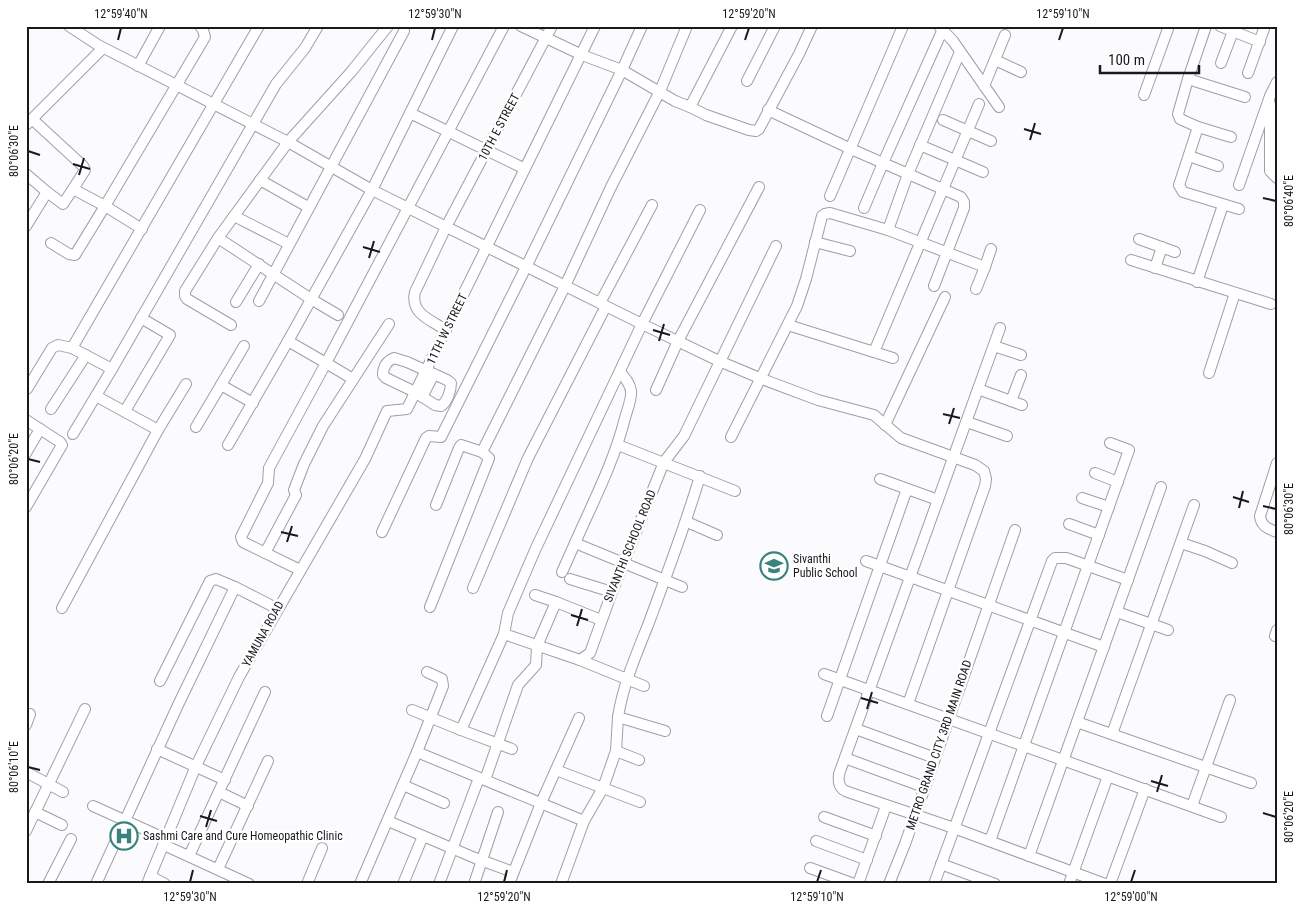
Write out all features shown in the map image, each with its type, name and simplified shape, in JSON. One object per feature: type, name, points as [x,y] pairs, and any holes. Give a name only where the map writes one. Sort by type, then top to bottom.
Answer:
[{"type":"street","points":[[69,26],[104,48],[288,142],[372,190],[642,324],[719,361],[762,379],[818,400],[874,414],[900,438],[982,469],[985,472],[986,479],[908,704]]},
{"type":"street","points":[[138,66],[160,26]]},
{"type":"street","points":[[51,243],[69,254],[75,255],[78,253],[175,85],[205,37],[200,26]]},
{"type":"street","points":[[72,348],[259,26]]},
{"type":"street","points":[[73,434],[276,84],[305,48],[318,26]]},
{"type":"street","points":[[231,325],[187,299],[185,291],[218,238],[288,142],[351,72],[388,26]]},
{"type":"street","points":[[228,445],[372,190],[453,26]]},
{"type":"street","points":[[300,570],[243,542],[241,536],[268,483],[270,468],[409,209],[504,26]]},
{"type":"street","points":[[521,26],[582,55],[622,70],[675,101],[706,115],[756,131],[759,129],[812,26]]},
{"type":"street","name":"10TH E STREET","points":[[446,330],[419,312],[413,300],[415,292],[446,227],[552,26]]},
{"type":"street","name":"11TH W STREET","points":[[407,409],[596,26]]},
{"type":"street","points":[[382,532],[426,438],[429,436],[441,437],[526,267],[642,26]]},
{"type":"street","points":[[482,452],[660,91],[686,26]]},
{"type":"street","points":[[690,107],[732,26]]},
{"type":"street","points":[[747,81],[775,26]]},
{"type":"street","points":[[830,196],[903,26]]},
{"type":"street","points":[[1144,95],[1169,26]]},
{"type":"street","points":[[1206,26],[1178,114],[1180,119],[1198,127],[1232,137]]},
{"type":"street","points":[[1220,26],[1234,29],[1260,42]]},
{"type":"street","points":[[1248,73],[1266,26]]},
{"type":"street","points":[[864,208],[941,28],[999,107]]},
{"type":"street","points":[[1221,63],[1234,29]]},
{"type":"street","points":[[259,301],[404,31]]},
{"type":"street","points":[[984,86],[1005,35]]},
{"type":"street","points":[[26,174],[63,204],[85,170],[84,166],[29,122],[104,48]]},
{"type":"street","points":[[888,230],[908,174],[960,52]]},
{"type":"street","points":[[995,60],[1022,72]]},
{"type":"street","points":[[1188,79],[1245,97]]},
{"type":"street","points":[[1239,184],[1270,96],[1277,82]]},
{"type":"street","points":[[1270,96],[1270,171],[1277,178]]},
{"type":"street","points":[[874,352],[979,104]]},
{"type":"street","points":[[768,110],[958,196],[964,202],[964,208],[934,286]]},
{"type":"street","points":[[410,113],[522,167]]},
{"type":"street","points":[[943,120],[991,141]]},
{"type":"street","points":[[1198,127],[1179,185],[1180,189],[1183,192],[1239,209]]},
{"type":"street","points":[[920,145],[983,172]]},
{"type":"street","points":[[1189,156],[1218,166]]},
{"type":"street","points":[[260,180],[308,207]]},
{"type":"street","points":[[656,390],[678,341],[759,188]]},
{"type":"street","points":[[73,189],[142,229]]},
{"type":"street","points":[[26,226],[47,192]]},
{"type":"street","points":[[473,588],[528,458],[652,205]]},
{"type":"street","points":[[1197,282],[1223,205]]},
{"type":"street","points":[[461,730],[504,634],[508,612],[536,548],[642,324],[700,210]]},
{"type":"street","points":[[731,438],[797,306],[822,216],[830,213],[888,230],[985,267]]},
{"type":"street","points":[[234,216],[289,244]]},
{"type":"street","points":[[218,238],[338,315]]},
{"type":"street","points":[[1139,239],[1175,252]]},
{"type":"street","points":[[815,242],[850,251]]},
{"type":"street","name":"SIVANTHI SCHOOL ROAD","points":[[580,660],[590,654],[601,620],[664,462],[684,436],[776,246]]},
{"type":"street","points":[[1156,268],[1162,248]]},
{"type":"street","points":[[976,289],[991,249]]},
{"type":"street","points":[[1131,260],[1271,304]]},
{"type":"street","points":[[236,302],[259,264]]},
{"type":"street","points":[[1209,372],[1234,293]]},
{"type":"street","points":[[885,425],[945,297]]},
{"type":"street","points":[[125,411],[170,335],[141,318]]},
{"type":"street","points":[[265,553],[296,495],[294,490],[304,464],[323,426],[389,324]]},
{"type":"street","points":[[788,325],[893,358]]},
{"type":"street","points":[[1000,328],[838,780],[841,789],[954,828],[1105,884]]},
{"type":"street","points":[[288,341],[353,379]]},
{"type":"street","points":[[27,390],[52,348],[58,345],[72,348],[112,369]]},
{"type":"street","points":[[196,427],[244,346]]},
{"type":"street","points":[[994,346],[1021,355]]},
{"type":"street","points":[[51,409],[86,355]]},
{"type":"street","points":[[394,358],[407,362],[451,383],[451,388],[444,404],[440,406],[435,405],[416,393],[383,375],[383,369],[390,360],[394,358]]},
{"type":"street","points":[[612,592],[566,575],[575,543],[618,445],[631,393],[628,382],[620,372]]},
{"type":"street","points":[[1011,401],[1020,375]]},
{"type":"street","points":[[62,608],[158,430],[186,384]]},
{"type":"street","points":[[221,385],[253,403]]},
{"type":"street","points":[[978,389],[1022,405]]},
{"type":"street","points":[[96,396],[158,430]]},
{"type":"street","name":"YAMUNA ROAD","points":[[148,880],[196,766],[239,677],[364,459],[387,411],[407,409]]},
{"type":"street","points":[[26,420],[60,442],[62,448],[26,507]]},
{"type":"street","points":[[967,422],[1007,436]]},
{"type":"street","points":[[26,453],[40,429]]},
{"type":"street","points":[[990,841],[1129,450],[1110,443]]},
{"type":"street","points":[[430,607],[488,461],[486,455],[461,445],[436,505]]},
{"type":"street","points":[[618,445],[735,491]]},
{"type":"street","points":[[1277,463],[1260,516],[1261,523],[1266,528],[1277,532]]},
{"type":"street","points":[[1095,474],[1118,482]]},
{"type":"street","points":[[561,884],[584,821],[603,788],[616,751],[620,701],[687,522],[700,476]]},
{"type":"street","points":[[880,479],[938,500]]},
{"type":"street","points":[[1029,856],[1161,487]]},
{"type":"street","points":[[827,716],[907,489]]},
{"type":"street","points":[[1082,498],[1109,507]]},
{"type":"street","points":[[1112,734],[1194,505]]},
{"type":"street","points":[[687,522],[717,535]]},
{"type":"street","points":[[1069,524],[1099,535]]},
{"type":"street","name":"METRO GRAND CITY 3RD MAIN ROAD","points":[[889,884],[1015,530]]},
{"type":"street","points":[[575,543],[682,587]]},
{"type":"street","points":[[1181,543],[1232,563]]},
{"type":"street","points":[[934,884],[1052,561],[1060,557],[1128,580]]},
{"type":"street","points":[[866,561],[1104,647]]},
{"type":"street","points":[[160,681],[210,581],[216,579],[236,587],[278,609]]},
{"type":"street","points":[[96,884],[157,749],[236,587]]},
{"type":"street","points":[[535,595],[601,620]]},
{"type":"street","points":[[439,884],[452,848],[498,744],[518,685],[536,665],[537,646],[556,602]]},
{"type":"street","points":[[1117,612],[1168,630]]},
{"type":"street","points":[[504,634],[580,660],[644,686]]},
{"type":"street","points":[[360,884],[418,752],[442,686],[442,679],[427,672]]},
{"type":"street","points":[[824,674],[1221,817]]},
{"type":"street","points":[[189,856],[266,692]]},
{"type":"street","points":[[1192,806],[1230,700]]},
{"type":"street","points":[[26,831],[85,709]]},
{"type":"street","points":[[412,710],[512,749]]},
{"type":"street","points":[[26,726],[30,714]]},
{"type":"street","points":[[618,717],[665,732]]},
{"type":"street","points":[[509,884],[541,803],[579,718]]},
{"type":"street","points":[[1077,722],[1252,783]]},
{"type":"street","points":[[856,730],[934,758]]},
{"type":"street","points":[[157,749],[225,780]]},
{"type":"street","points":[[616,751],[639,760]]},
{"type":"street","points":[[418,752],[584,821]]},
{"type":"street","points":[[845,758],[924,787]]},
{"type":"street","points":[[218,869],[268,761]]},
{"type":"street","points":[[556,770],[640,802]]},
{"type":"street","points":[[26,772],[63,792]]},
{"type":"street","points":[[1069,884],[1108,776]]},
{"type":"street","points":[[402,785],[444,803]]},
{"type":"street","points":[[1110,884],[1145,789]]},
{"type":"street","points":[[219,792],[248,806]]},
{"type":"street","points":[[92,806],[126,821],[189,856],[249,884]]},
{"type":"street","points":[[858,884],[886,806]]},
{"type":"street","points":[[35,812],[62,825]]},
{"type":"street","points":[[474,884],[498,812]]},
{"type":"street","points":[[824,817],[876,836]]},
{"type":"street","points":[[388,821],[482,861],[513,872]]},
{"type":"street","points":[[403,884],[423,836]]},
{"type":"street","points":[[48,884],[71,839]]},
{"type":"street","points":[[816,841],[867,860]]},
{"type":"street","points":[[307,884],[322,848]]},
{"type":"street","points":[[941,864],[995,884]]},
{"type":"street","points":[[810,868],[854,884]]},
{"type":"street","points":[[819,884],[823,873]]},
{"type":"street","points":[[148,880],[165,884]]},
{"type":"place","name":"Sivanthi Public School","points":[[774,566]]},
{"type":"place","name":"Sashmi Care and Cure Homeopathic Clinic","points":[[124,836]]}]
